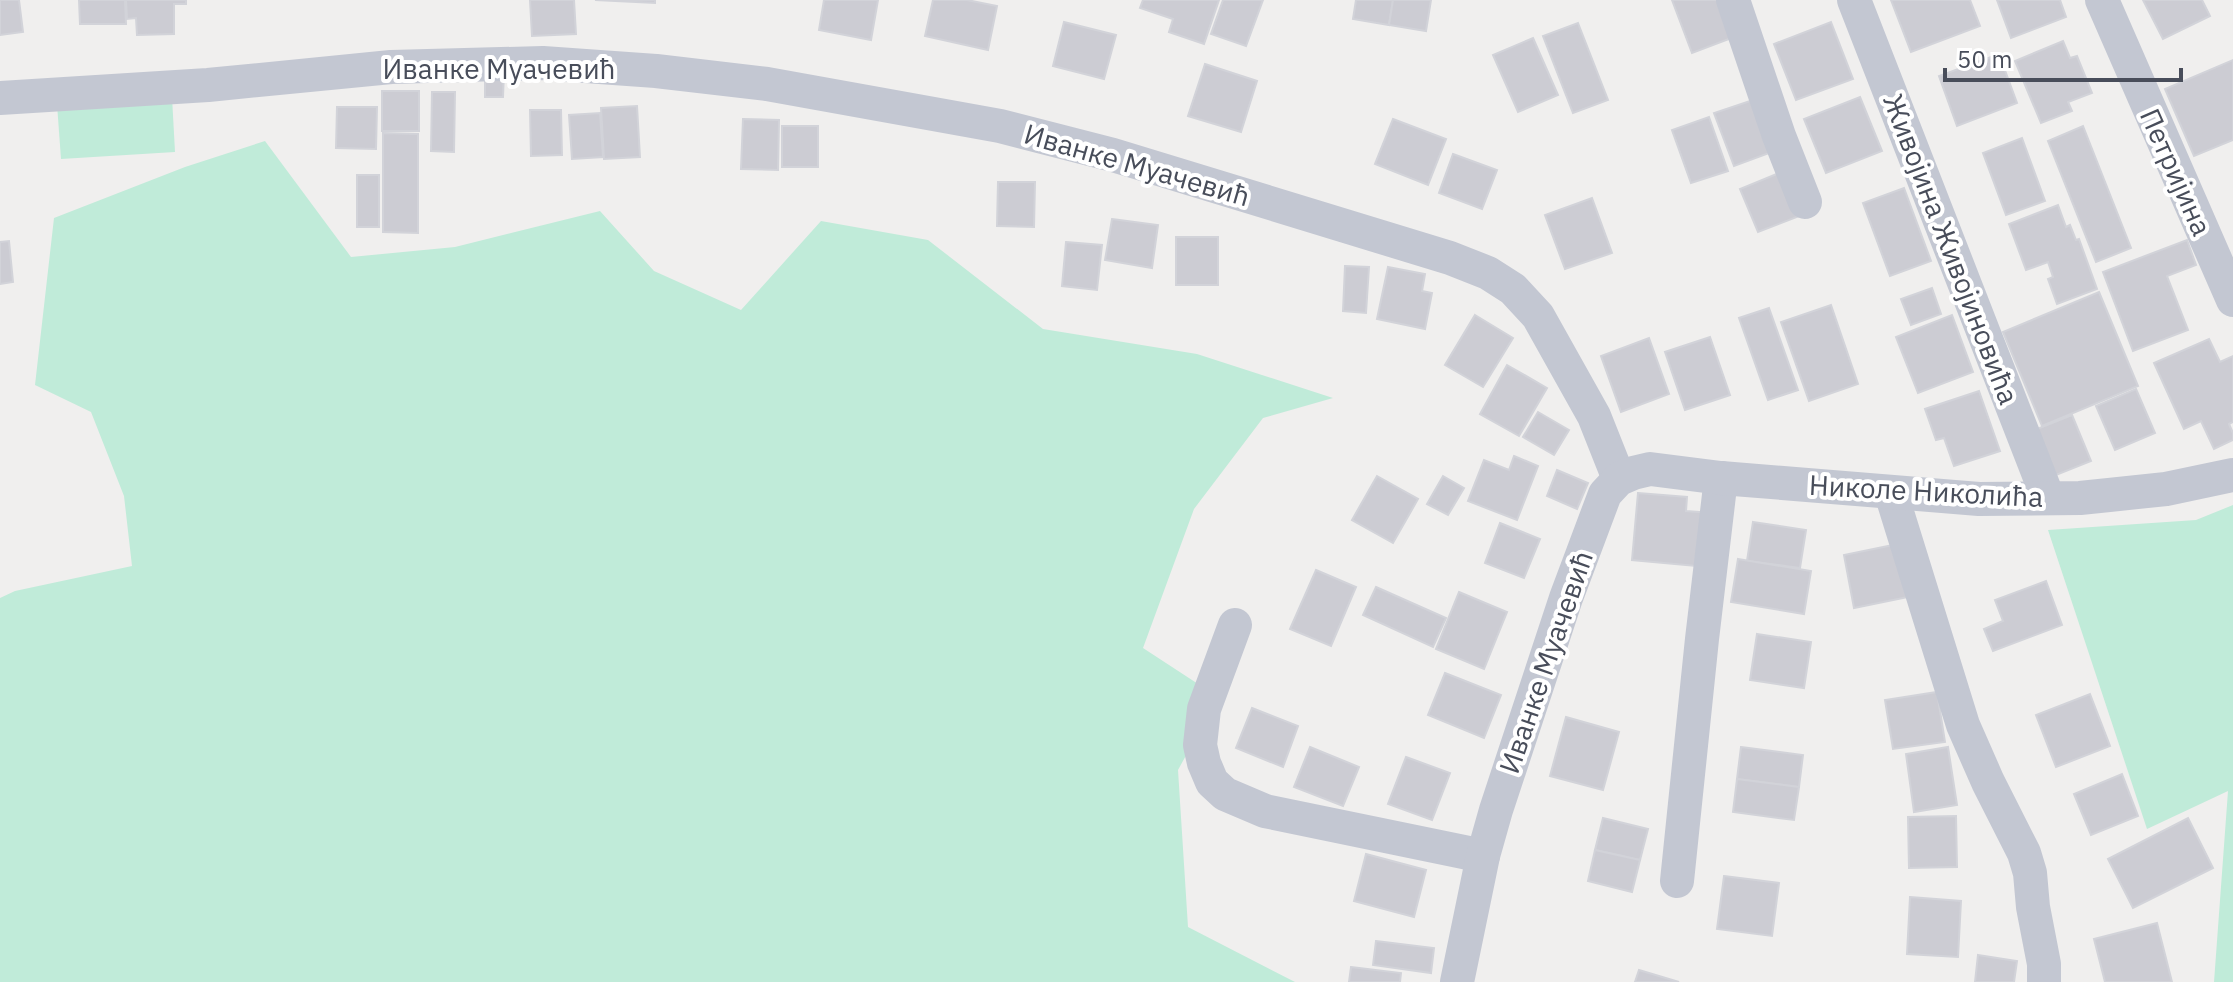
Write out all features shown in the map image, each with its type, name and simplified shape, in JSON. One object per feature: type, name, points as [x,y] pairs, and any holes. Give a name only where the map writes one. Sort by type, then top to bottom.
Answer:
[{"type":"street","points":[[1733,0],[1805,202]]},
{"type":"street","name":"Живојина Живојиновића","points":[[1854,0],[2048,498]]},
{"type":"street","name":"Петријина","points":[[2102,0],[2233,300]]},
{"type":"street","name":"Иванке Муачевић","points":[[0,98],[208,85],[391,67],[543,63],[656,71],[767,84],[1000,126],[1113,155],[1450,258],[1488,273],[1513,289],[1538,316],[1594,416],[1619,479],[1605,494],[1566,598],[1483,856],[1457,982]]},
{"type":"street","name":"Николе Николића","points":[[1619,479],[1650,469],[1721,478],[1979,499],[2080,498],[2166,489],[2233,475]]},
{"type":"street","points":[[1677,881],[1721,478]]},
{"type":"street","points":[[1891,493],[1963,725],[2024,853],[2030,873],[2044,982]]},
{"type":"street","points":[[1235,625],[1201,724],[1200,745],[1212,782],[1225,794],[1265,811],[1483,856]]},
{"type":"green space","points":[[172,97],[175,152],[61,159],[57,104]]},
{"type":"green space","points":[[265,141],[351,257],[455,247],[600,211],[654,271],[741,310],[821,221],[928,240],[1043,329],[1197,354],[1333,398],[1263,418],[1194,509],[1143,648],[1218,697],[1178,770],[1188,927],[1295,982],[0,982],[0,598],[15,591],[132,566],[124,496],[91,412],[35,385],[54,218],[185,167]]},
{"type":"green space","points":[[2233,505],[2233,982],[2214,982],[2228,791],[2147,829],[2048,530],[2196,520]]},
{"type":"building","points":[[0,0],[19,0],[23,32],[0,35]]},
{"type":"building","points":[[79,0],[125,0],[126,24],[80,24]]},
{"type":"building","points":[[126,0],[186,0],[186,4],[174,4],[174,34],[137,35],[136,18],[127,19]]},
{"type":"building","points":[[530,0],[574,0],[576,34],[532,36]]},
{"type":"building","points":[[595,0],[655,0],[655,3]]},
{"type":"building","points":[[824,0],[878,0],[871,40],[819,30]]},
{"type":"building","points":[[933,0],[967,0],[997,6],[988,50],[925,36]]},
{"type":"building","points":[[1143,0],[1219,0],[1204,44],[1169,32],[1173,19],[1140,8]]},
{"type":"building","points":[[1223,0],[1263,0],[1246,46],[1211,34]]},
{"type":"building","points":[[1356,0],[1393,0],[1389,25],[1353,19]]},
{"type":"building","points":[[1393,0],[1431,0],[1426,31],[1389,25]]},
{"type":"building","points":[[1672,0],[1723,0],[1737,36],[1692,53]]},
{"type":"building","points":[[1891,0],[1970,0],[1980,26],[1911,52]]},
{"type":"building","points":[[1997,0],[2060,0],[2066,17],[2011,38]]},
{"type":"building","points":[[2143,0],[2202,0],[2210,16],[2163,39]]},
{"type":"building","points":[[1064,22],[1116,35],[1104,79],[1053,66]]},
{"type":"building","points":[[1831,22],[1853,79],[1796,100],[1774,44]]},
{"type":"building","points":[[1578,23],[1608,100],[1573,113],[1543,36]]},
{"type":"building","points":[[1533,38],[1558,95],[1518,112],[1493,55]]},
{"type":"building","points":[[2063,41],[2070,58],[2077,56],[2092,93],[2068,102],[2072,111],[2041,123],[2015,61]]},
{"type":"building","points":[[1999,54],[2017,103],[1957,126],[1939,76]]},
{"type":"building","points":[[2233,60],[2233,140],[2194,156],[2165,89]]},
{"type":"building","points":[[1205,64],[1257,81],[1241,132],[1188,116]]},
{"type":"building","points":[[485,72],[504,72],[503,97],[485,97]]},
{"type":"building","points":[[382,91],[419,91],[419,131],[382,131]]},
{"type":"building","points":[[432,92],[455,92],[454,152],[431,151]]},
{"type":"building","points":[[1860,97],[1882,151],[1826,173],[1804,119]]},
{"type":"building","points":[[1753,100],[1772,152],[1734,166],[1714,113]]},
{"type":"building","points":[[637,106],[640,157],[604,159],[601,108]]},
{"type":"building","points":[[337,107],[377,107],[376,149],[336,148]]},
{"type":"building","points":[[530,110],[561,110],[562,155],[531,156]]},
{"type":"building","points":[[600,113],[603,157],[572,159],[569,115]]},
{"type":"building","points":[[1709,117],[1728,171],[1691,183],[1672,130]]},
{"type":"building","points":[[743,119],[779,120],[778,170],[741,169]]},
{"type":"building","points":[[1393,119],[1446,139],[1428,185],[1375,164]]},
{"type":"building","points":[[782,126],[818,126],[818,167],[782,167]]},
{"type":"building","points":[[2083,126],[2131,248],[2096,262],[2048,141]]},
{"type":"building","points":[[383,133],[418,134],[418,233],[383,232]]},
{"type":"building","points":[[2022,138],[2045,201],[2006,215],[1983,153]]},
{"type":"building","points":[[1453,154],[1497,170],[1482,209],[1439,193]]},
{"type":"building","points":[[1784,171],[1802,215],[1758,232],[1740,189]]},
{"type":"building","points":[[357,175],[379,175],[379,227],[357,227]]},
{"type":"building","points":[[998,182],[1035,182],[1034,227],[997,226]]},
{"type":"building","points":[[1904,188],[1931,261],[1890,276],[1863,203]]},
{"type":"building","points":[[1592,198],[1612,253],[1565,269],[1545,215]]},
{"type":"building","points":[[2058,205],[2066,227],[2070,225],[2076,240],[2079,239],[2097,289],[2057,304],[2048,279],[2053,277],[2048,262],[2026,270],[2009,224]]},
{"type":"building","points":[[1112,219],[1158,225],[1152,268],[1105,260]]},
{"type":"building","points":[[1176,237],[1218,237],[1218,285],[1176,285]]},
{"type":"building","points":[[2187,240],[2196,265],[2167,276],[2188,330],[2133,351],[2103,272]]},
{"type":"building","points":[[9,241],[13,282],[0,284],[0,242]]},
{"type":"building","points":[[1066,242],[1102,245],[1097,290],[1062,286]]},
{"type":"building","points":[[1345,266],[1369,267],[1366,313],[1343,311]]},
{"type":"building","points":[[1388,267],[1425,274],[1422,291],[1432,293],[1425,329],[1377,319]]},
{"type":"building","points":[[1932,288],[1941,314],[1911,325],[1901,299]]},
{"type":"building","points":[[2099,292],[2138,386],[2042,426],[2003,332]]},
{"type":"building","points":[[1831,305],[1858,384],[1809,401],[1781,322]]},
{"type":"building","points":[[1769,308],[1798,390],[1768,400],[1739,318]]},
{"type":"building","points":[[1475,315],[1513,338],[1483,387],[1445,365]]},
{"type":"building","points":[[1952,315],[1973,372],[1918,393],[1896,337]]},
{"type":"building","points":[[1710,337],[1730,395],[1685,410],[1665,352]]},
{"type":"building","points":[[1649,338],[1669,394],[1621,412],[1601,356]]},
{"type":"building","points":[[2209,339],[2220,362],[2233,356],[2233,422],[2229,424],[2233,440],[2214,449],[2201,421],[2184,429],[2154,363]]},
{"type":"building","points":[[1507,365],[1547,388],[1519,436],[1480,414]]},
{"type":"building","points":[[2136,389],[2155,433],[2115,450],[2096,406]]},
{"type":"building","points":[[1979,391],[2000,451],[1954,466],[1944,438],[1936,440],[1925,409]]},
{"type":"building","points":[[1538,412],[1569,430],[1554,455],[1523,437]]},
{"type":"building","points":[[2072,415],[2091,461],[2056,475],[2037,429]]},
{"type":"building","points":[[1514,456],[1538,466],[1517,520],[1468,501],[1484,460],[1509,470]]},
{"type":"building","points":[[1557,470],[1588,483],[1577,509],[1547,496]]},
{"type":"building","points":[[1377,476],[1418,499],[1393,543],[1352,520]]},
{"type":"building","points":[[1443,476],[1464,488],[1448,515],[1427,504]]},
{"type":"building","points":[[1638,493],[1687,497],[1686,511],[1712,513],[1707,567],[1632,560]]},
{"type":"building","points":[[1753,522],[1806,530],[1800,568],[1747,561]]},
{"type":"building","points":[[1500,523],[1540,539],[1524,578],[1485,563]]},
{"type":"building","points":[[1898,544],[1908,597],[1854,608],[1844,555]]},
{"type":"building","points":[[1738,559],[1811,571],[1804,614],[1731,602]]},
{"type":"building","points":[[1316,570],[1356,587],[1331,646],[1290,629]]},
{"type":"building","points":[[2046,581],[2062,625],[1993,651],[1984,629],[2003,621],[1995,600]]},
{"type":"building","points":[[1376,587],[1446,618],[1433,647],[1363,615]]},
{"type":"building","points":[[1459,592],[1507,612],[1484,669],[1436,649]]},
{"type":"building","points":[[1757,634],[1811,642],[1804,688],[1750,680]]},
{"type":"building","points":[[1445,673],[1501,695],[1484,738],[1428,715]]},
{"type":"building","points":[[1937,692],[1945,742],[1893,749],[1885,700]]},
{"type":"building","points":[[2090,694],[2110,746],[2056,767],[2036,715]]},
{"type":"building","points":[[1252,708],[1298,726],[1283,767],[1236,748]]},
{"type":"building","points":[[1566,717],[1619,732],[1603,790],[1550,776]]},
{"type":"building","points":[[1310,747],[1359,767],[1343,806],[1294,787]]},
{"type":"building","points":[[1741,747],[1803,755],[1799,787],[1737,779]]},
{"type":"building","points":[[1948,747],[1957,805],[1914,812],[1906,754]]},
{"type":"building","points":[[1406,757],[1450,773],[1432,820],[1388,804]]},
{"type":"building","points":[[2122,774],[2138,816],[2091,835],[2074,794]]},
{"type":"building","points":[[1737,779],[1799,787],[1794,820],[1733,812]]},
{"type":"building","points":[[1956,816],[1957,867],[1909,868],[1908,817]]},
{"type":"building","points":[[1603,818],[1648,829],[1640,860],[1595,850]]},
{"type":"building","points":[[2188,818],[2213,868],[2133,908],[2108,859]]},
{"type":"building","points":[[1595,850],[1640,860],[1632,892],[1588,881]]},
{"type":"building","points":[[1366,854],[1426,870],[1414,917],[1354,901]]},
{"type":"building","points":[[1724,876],[1779,883],[1772,936],[1717,929]]},
{"type":"building","points":[[1910,897],[1961,901],[1958,957],[1907,954]]},
{"type":"building","points":[[2157,923],[2172,982],[2105,982],[2094,939]]},
{"type":"building","points":[[1376,941],[1434,948],[1431,973],[1373,965]]},
{"type":"building","points":[[1978,955],[2017,961],[2014,982],[1975,982]]},
{"type":"building","points":[[1351,967],[1401,973],[1400,982],[1349,982]]},
{"type":"building","points":[[1639,970],[1679,982],[1635,982]]}]
